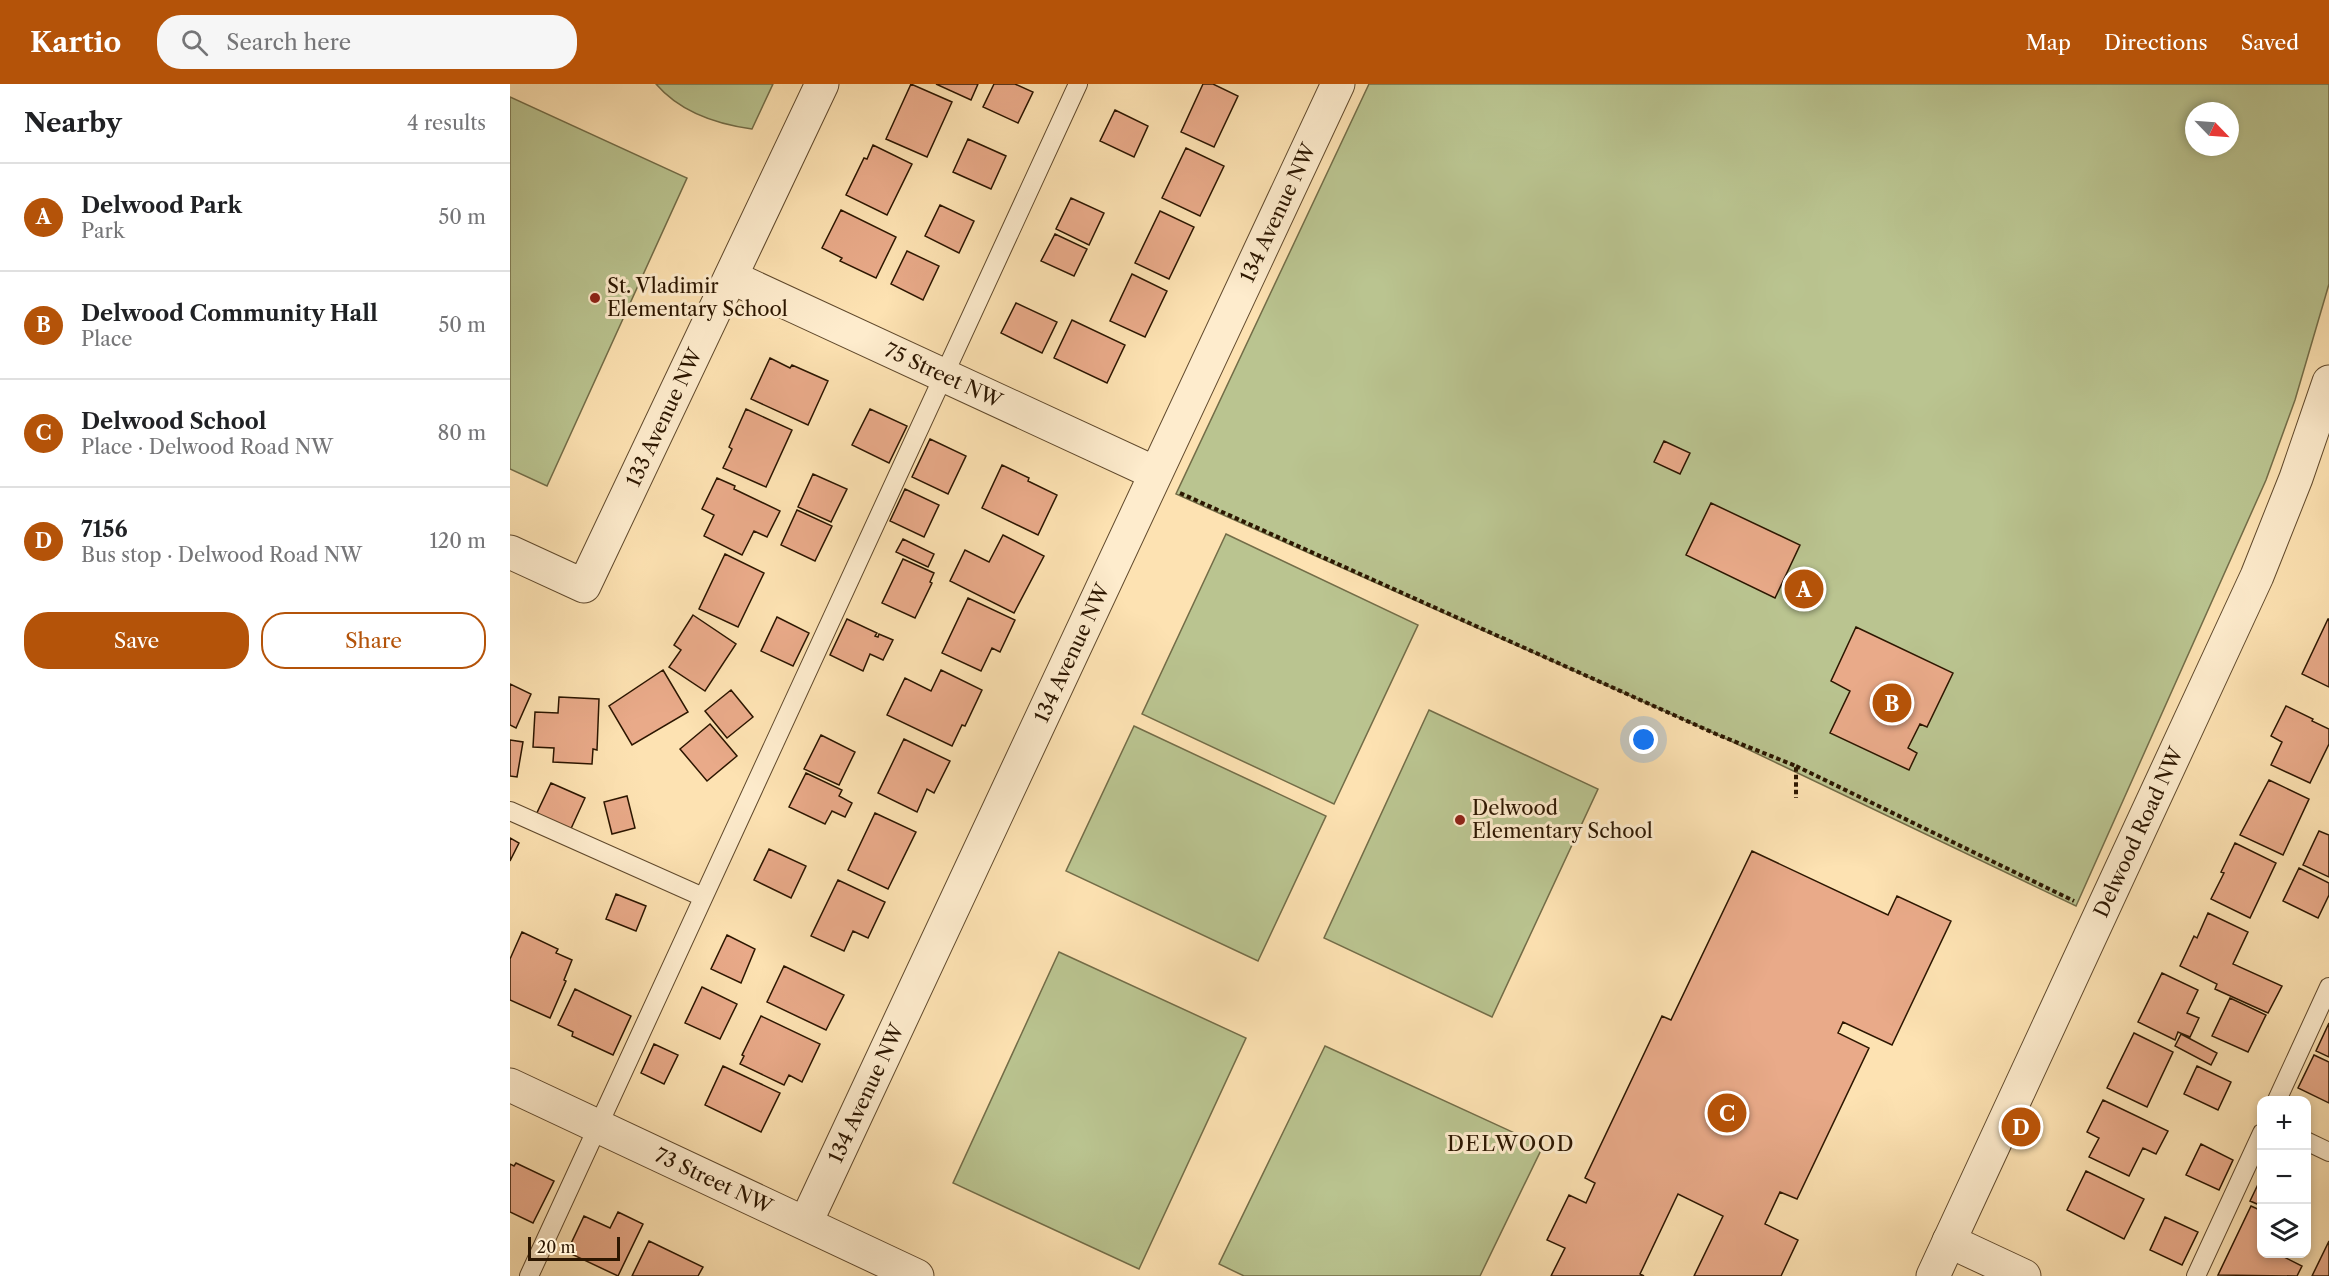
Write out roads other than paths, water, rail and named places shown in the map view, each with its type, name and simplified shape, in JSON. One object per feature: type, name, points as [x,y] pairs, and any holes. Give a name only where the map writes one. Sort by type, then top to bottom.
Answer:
[{"type":"street","name":"133 Avenue NW","points":[[510,552],[584,586],[822,84]]},
{"type":"street","name":"134 Avenue NW","points":[[806,1222],[1338,84]]},
{"type":"street","name":"75 Street NW","points":[[731,277],[944,375],[1154,476]]},
{"type":"street","name":"Delwood Road NW","points":[[1933,1276],[2257,576],[2296,478],[2329,381]]},
{"type":"street","name":"73 Street NW","points":[[510,1085],[918,1276]]},
{"type":"street","points":[[1949,1242],[2024,1276]]},
{"type":"lane","points":[[529,1276],[597,1124],[1078,84]]},
{"type":"lane","points":[[510,811],[703,897]]},
{"type":"lane","points":[[2279,1096],[2329,987]]},
{"type":"lane","points":[[2311,1143],[2329,1152]]},
{"type":"lane","points":[[2196,1276],[2257,1144]]},
{"type":"place","name":"St. Vladimir Elementary School","points":[[595,298]]},
{"type":"place","name":"Delwood Park","points":[[1804,589]]},
{"type":"place","name":"Delwood Community Hall","points":[[1892,703]]},
{"type":"place","name":"Delwood Elementary School","points":[[1460,820]]},
{"type":"place","name":"Delwood School","points":[[1727,1113]]},
{"type":"place","name":"7156","points":[[2021,1127]]},
{"type":"district","name":"DELWOOD","points":[[1511,1144]]}]
